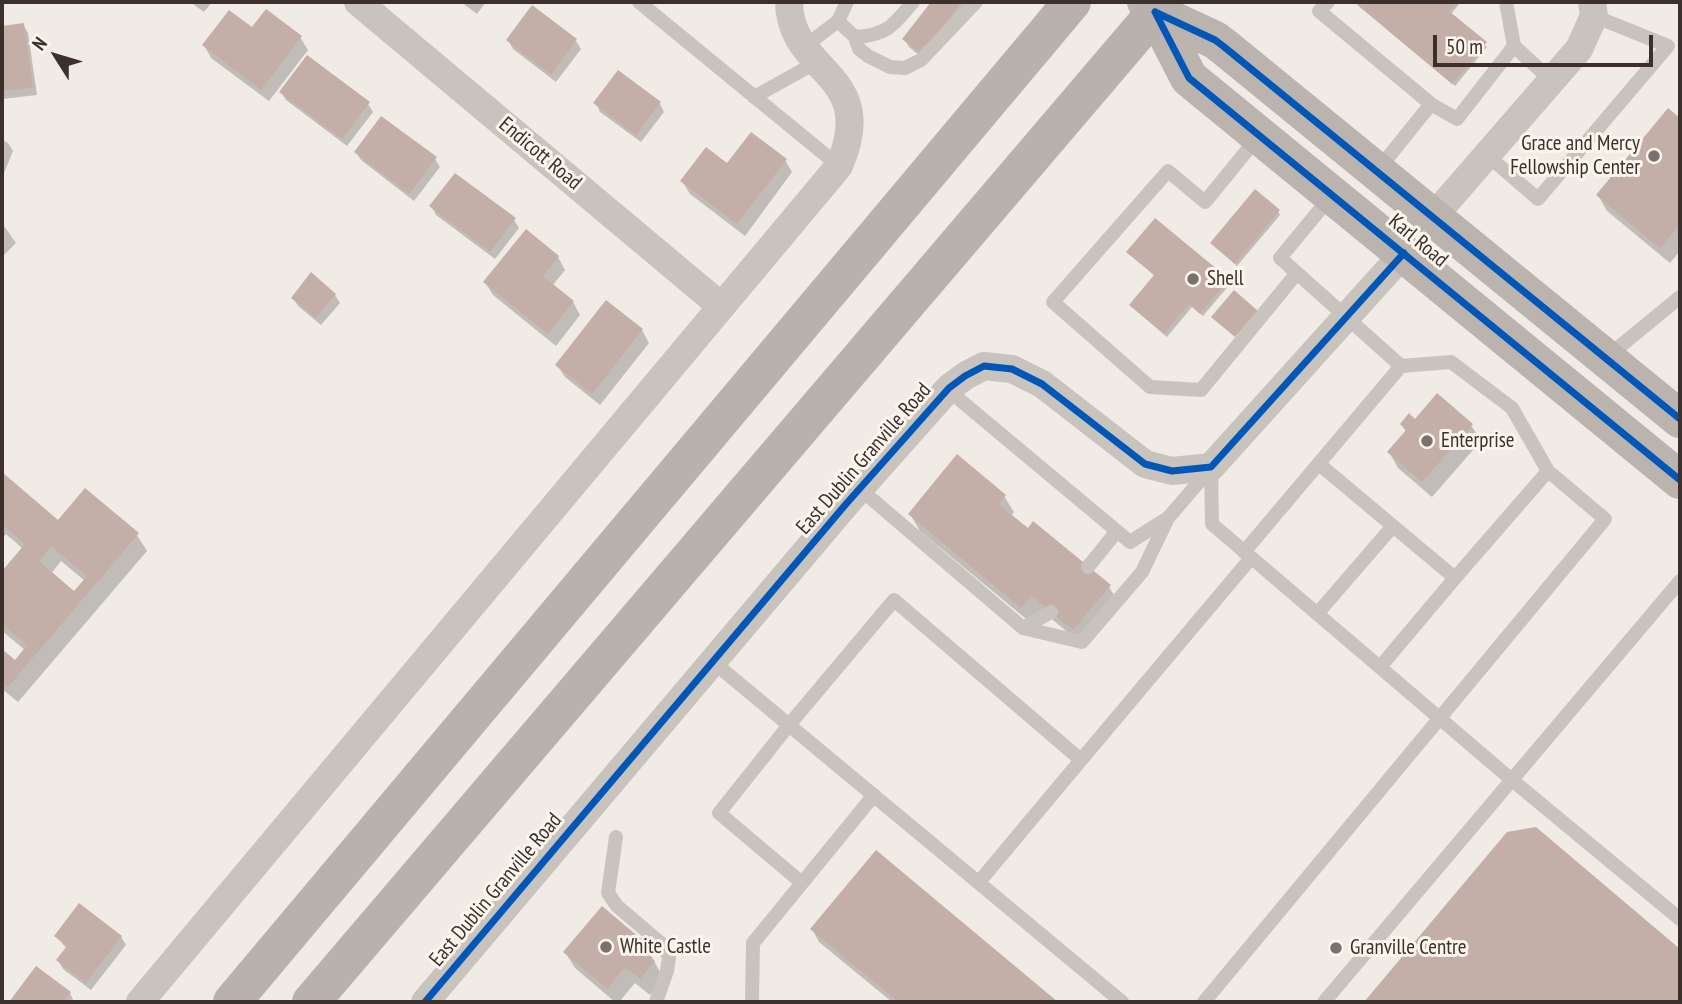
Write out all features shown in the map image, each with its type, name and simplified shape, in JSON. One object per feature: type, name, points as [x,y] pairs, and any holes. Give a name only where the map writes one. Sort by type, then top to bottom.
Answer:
[{"type":"main road","points":[[232,1002],[1072,2]]},
{"type":"main road","points":[[312,1002],[1155,5]]},
{"type":"main road","name":"Karl Road","points":[[1155,5],[1189,78],[1680,480]]},
{"type":"main road","name":"Karl Road","points":[[1155,5],[1215,40],[1680,419]]},
{"type":"street","name":"Endicott Road","points":[[359,2],[721,306]]},
{"type":"street","points":[[140,1002],[839,166],[849,144],[849,106],[833,78],[810,55],[789,13],[789,2]]},
{"type":"street","points":[[1433,217],[1579,49],[1593,9]]},
{"type":"street","points":[[1211,467],[1404,253]]},
{"type":"street","name":"East Dublin Granville Road","points":[[425,1002],[860,489],[948,390],[965,376],[984,366],[1012,369],[1042,384],[1144,464],[1172,471],[1211,467]]},
{"type":"lane","points":[[639,2],[839,166]]},
{"type":"lane","points":[[754,97],[810,55],[838,21],[847,2]]},
{"type":"lane","points":[[855,37],[874,36],[890,28],[913,2]]},
{"type":"lane","points":[[838,21],[855,37],[859,49],[879,62],[897,69],[913,66],[976,2]]},
{"type":"lane","points":[[1328,2],[1319,12],[1431,104],[1457,119],[1514,46]]},
{"type":"lane","points":[[1506,2],[1514,46],[1552,81]]},
{"type":"lane","points":[[1487,155],[1538,199],[1668,46],[1593,9]]},
{"type":"lane","points":[[1377,171],[1431,104]]},
{"type":"lane","points":[[1261,135],[1205,202],[1168,171],[1053,302],[1150,387],[1201,390],[1297,273]]},
{"type":"lane","points":[[1332,194],[1280,258],[1401,366]]},
{"type":"lane","points":[[1606,358],[1680,297]]},
{"type":"lane","points":[[979,882],[1248,555],[1318,464],[1401,366],[1451,362],[1512,408],[1548,471],[1605,519],[1204,1002]]},
{"type":"lane","points":[[948,390],[1130,542],[1168,518]]},
{"type":"lane","points":[[1318,464],[1455,578]]},
{"type":"lane","points":[[860,489],[1023,628],[1082,642],[1142,572],[1168,518],[1211,467]]},
{"type":"lane","points":[[1211,467],[1212,524],[1512,780],[1680,919]]},
{"type":"lane","points":[[1380,667],[1548,471]]},
{"type":"lane","points":[[1317,614],[1393,526]]},
{"type":"lane","points":[[1088,567],[1117,531]]},
{"type":"lane","points":[[1324,1002],[1680,581]]},
{"type":"lane","points":[[802,883],[719,813],[894,600],[1081,760]]},
{"type":"lane","points":[[1023,628],[1051,611]]},
{"type":"lane","points":[[712,661],[1122,1002]]},
{"type":"lane","points":[[752,1002],[753,943],[874,795]]},
{"type":"lane","points":[[616,837],[608,893],[617,906],[663,945],[669,957],[656,1002]]},
{"type":"building","points":[[931,2],[962,2],[921,54],[902,39]]},
{"type":"building","points":[[1354,2],[1457,2],[1449,11],[1487,42],[1452,84]]},
{"type":"building","points":[[532,5],[577,39],[551,75],[506,40]]},
{"type":"building","points":[[266,9],[302,36],[261,90],[202,45],[229,10],[252,27]]},
{"type":"building","points":[[24,23],[33,87],[2,91],[2,26]]},
{"type":"building","points":[[307,55],[370,102],[342,139],[279,92]]},
{"type":"building","points":[[618,70],[661,102],[636,135],[593,103]]},
{"type":"building","name":"Grace and Mercy Fellowship Center","points":[[1668,108],[1680,118],[1680,224],[1660,248],[1596,195]]},
{"type":"building","points":[[381,116],[437,157],[409,194],[354,152]]},
{"type":"building","points":[[751,132],[787,159],[737,224],[680,181],[706,147],[727,163]]},
{"type":"building","points":[[455,173],[516,218],[490,252],[429,206]]},
{"type":"building","name":"Shell","points":[[1255,189],[1280,210],[1235,264],[1210,243]]},
{"type":"building","points":[[1155,218],[1229,279],[1200,314],[1189,304],[1164,334],[1129,305],[1154,275],[1126,252]]},
{"type":"building","points":[[526,229],[559,256],[543,276],[574,301],[548,334],[483,282]]},
{"type":"building","points":[[311,272],[336,294],[316,318],[291,298]]},
{"type":"building","points":[[1234,290],[1258,311],[1235,337],[1211,317]]},
{"type":"building","points":[[606,300],[643,329],[592,394],[555,365]]},
{"type":"building","name":"Enterprise","points":[[1437,393],[1473,424],[1422,482],[1387,452],[1406,430],[1400,424],[1409,413],[1415,419]]},
{"type":"building","points":[[957,454],[1006,495],[998,504],[1028,528],[1033,521],[1111,585],[1073,630],[1032,596],[1021,608],[908,514]]},
{"type":"building","points":[[2,472],[58,520],[85,488],[139,533],[8,687],[2,682],[2,649],[15,660],[27,645],[2,624],[2,571],[25,544],[2,524]],"holes":[[[51,546],[87,576],[74,591],[39,561]]]},
{"type":"building","points":[[1536,827],[1680,949],[1680,1002],[1364,1002],[1507,832]]},
{"type":"building","points":[[876,850],[1058,1002],[894,1002],[896,1000],[810,929]]},
{"type":"building","points":[[79,903],[122,936],[86,983],[56,960],[67,946],[54,936]]},
{"type":"building","name":"White Castle","points":[[602,906],[647,944],[642,950],[655,961],[640,979],[625,967],[607,989],[563,952]]},
{"type":"building","points":[[36,966],[71,992],[63,1002],[9,1002]]},
{"type":"cycle path","points":[[1155,12],[1189,78],[1680,480]]},
{"type":"cycle path","points":[[1155,12],[1223,46],[1680,419]]},
{"type":"cycle path","points":[[425,1002],[846,504],[949,388],[984,366],[1012,369],[1042,384],[1145,464],[1172,471],[1211,467],[1404,253]]},
{"type":"place","name":"Grace and Mercy Fellowship Center","points":[[1654,156]]},
{"type":"place","name":"Shell","points":[[1193,279]]},
{"type":"place","name":"Enterprise","points":[[1427,441]]},
{"type":"place","name":"White Castle","points":[[606,947]]},
{"type":"place","name":"Granville Centre","points":[[1336,948]]}]
